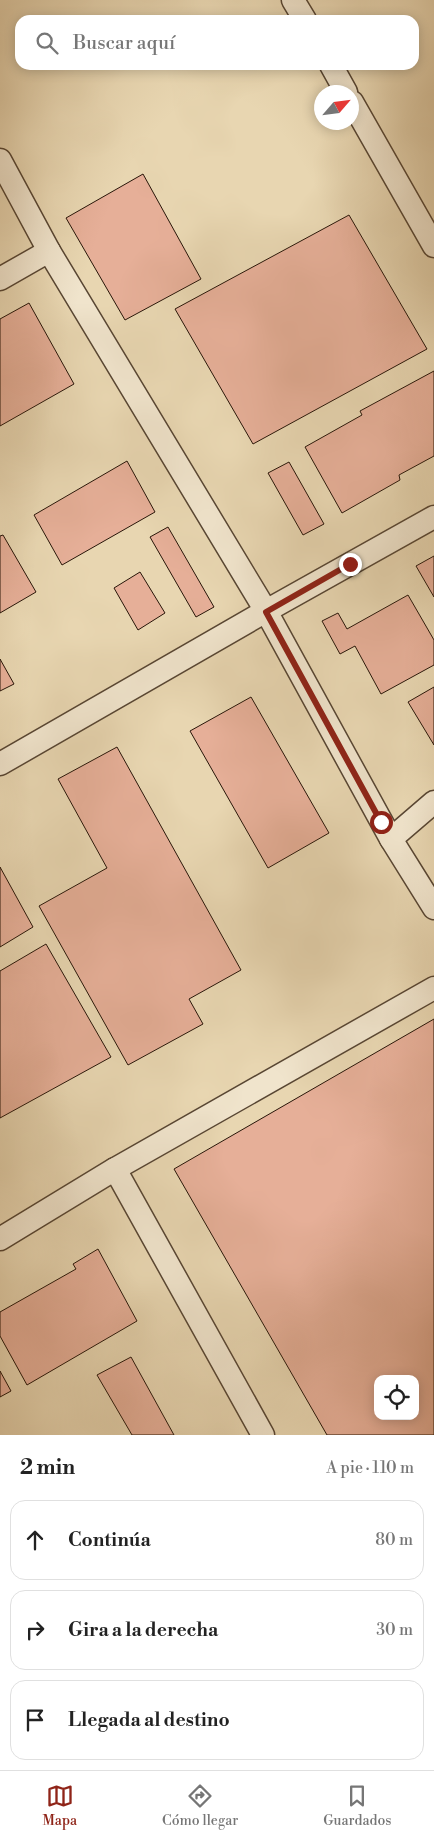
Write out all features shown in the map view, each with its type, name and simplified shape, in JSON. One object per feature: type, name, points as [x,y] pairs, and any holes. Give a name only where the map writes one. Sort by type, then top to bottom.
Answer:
[{"type":"street","points":[[293,0],[302,15]]},
{"type":"street","points":[[334,70],[342,85]]},
{"type":"street","points":[[359,114],[431,236]]},
{"type":"street","points":[[0,160],[49,251],[266,612],[391,839],[434,908]]},
{"type":"street","points":[[0,279],[49,251]]},
{"type":"street","points":[[0,764],[434,517]]},
{"type":"street","points":[[391,839],[434,802]]},
{"type":"street","points":[[0,1239],[115,1169],[434,988]]},
{"type":"street","points":[[115,1169],[262,1435]]},
{"type":"building","points":[[143,174],[201,279],[125,320],[66,218]]},
{"type":"building","points":[[349,215],[427,349],[253,444],[175,309]]},
{"type":"building","points":[[29,303],[74,384],[0,426],[0,319]]},
{"type":"building","points":[[434,371],[434,456],[399,475],[400,480],[342,513],[305,447],[362,415],[360,411]]},
{"type":"building","points":[[127,461],[155,512],[62,565],[34,515]]},
{"type":"building","points":[[289,462],[324,524],[303,535],[268,473]]},
{"type":"building","points":[[168,527],[214,607],[196,617],[150,537]]},
{"type":"building","points":[[3,535],[36,592],[0,613],[0,536]]},
{"type":"building","points":[[434,556],[434,597],[416,566]]},
{"type":"building","points":[[140,572],[165,613],[138,630],[114,588]]},
{"type":"building","points":[[408,595],[434,640],[434,665],[381,694],[355,646],[340,654],[322,621],[338,613],[347,629]]},
{"type":"building","points":[[0,659],[14,684],[0,691]]},
{"type":"building","points":[[434,687],[434,745],[408,702]]},
{"type":"building","points":[[251,697],[329,833],[268,868],[190,731]]},
{"type":"building","points":[[117,747],[241,970],[189,999],[203,1024],[128,1065],[39,906],[107,868],[58,779]]},
{"type":"building","points":[[0,867],[33,927],[0,947]]},
{"type":"building","points":[[46,944],[111,1057],[0,1118],[0,971]]},
{"type":"building","points":[[434,1019],[434,1435],[327,1435],[174,1169]]},
{"type":"building","points":[[98,1249],[137,1321],[27,1385],[0,1336],[0,1312],[76,1269],[73,1264]]},
{"type":"building","points":[[131,1357],[174,1435],[132,1435],[97,1375]]},
{"type":"building","points":[[0,1371],[11,1391],[0,1397]]},
{"type":"route","points":[[350,564],[266,612],[381,822]]}]
